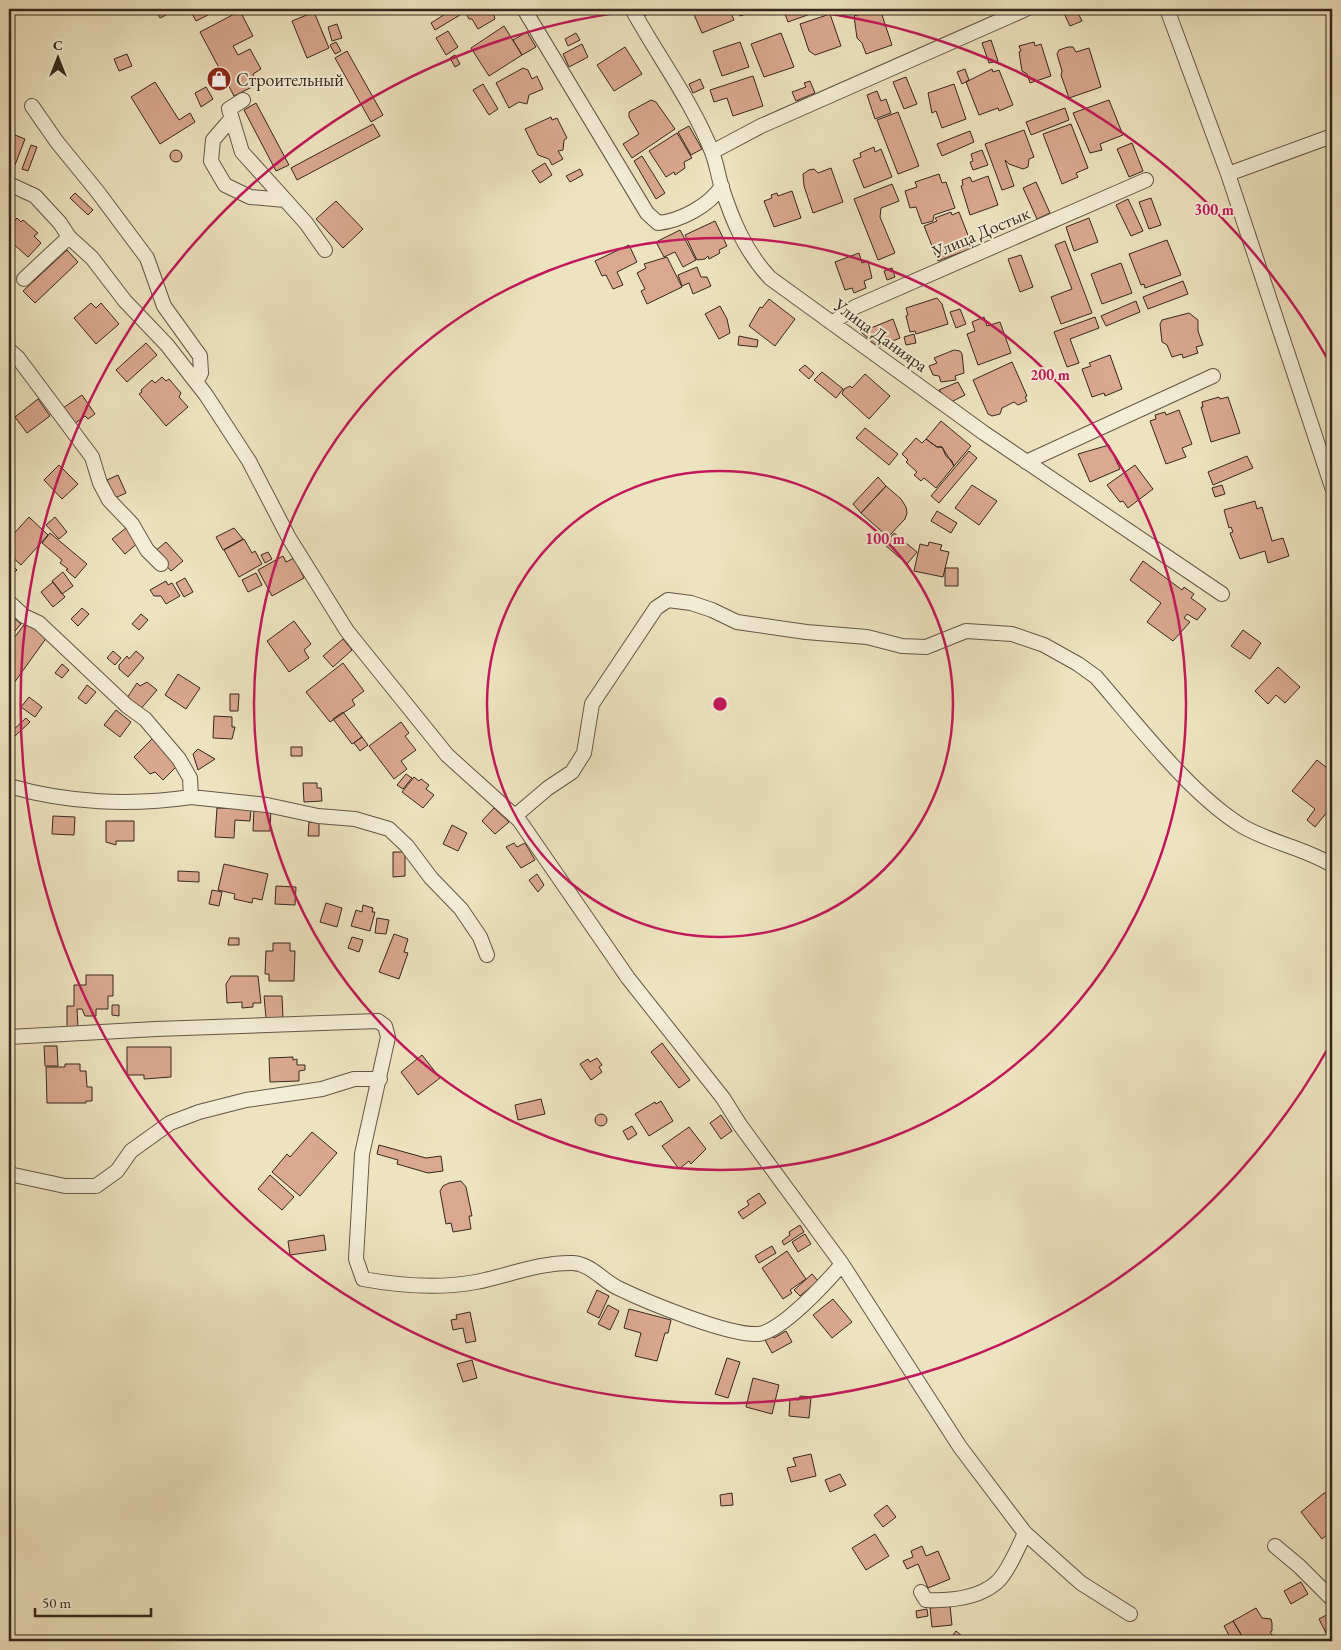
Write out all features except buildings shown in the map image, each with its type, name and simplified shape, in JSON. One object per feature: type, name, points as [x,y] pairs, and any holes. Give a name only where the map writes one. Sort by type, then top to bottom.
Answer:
[{"type":"street","points":[[524,9],[647,213],[658,223],[683,217],[717,193],[722,186]]},
{"type":"street","name":"Улица Данияра","points":[[632,9],[673,78],[712,152],[742,243],[756,263],[770,278],[1026,462],[1222,594]]},
{"type":"street","points":[[712,152],[762,126],[1026,9]]},
{"type":"street","points":[[1167,9],[1228,174],[1332,487]]},
{"type":"street","points":[[243,100],[229,109],[242,152],[306,223],[325,250]]},
{"type":"street","points":[[32,106],[56,142],[97,191],[147,258],[164,306],[200,356],[201,372],[196,382]]},
{"type":"street","points":[[231,119],[213,140],[210,161],[226,185],[250,197],[285,200]]},
{"type":"street","points":[[1228,174],[1332,136]]},
{"type":"street","name":"Улица Достык","points":[[832,323],[855,306],[1146,180]]},
{"type":"street","points":[[9,184],[34,196],[60,223],[69,237],[92,258],[125,301],[167,345],[196,382],[249,461],[289,538],[347,631],[447,755],[515,816],[628,978],[723,1098],[740,1125],[842,1264],[960,1447],[1025,1533],[1081,1582],[1130,1614]]},
{"type":"street","points":[[24,279],[69,237]]},
{"type":"street","points":[[9,350],[18,358],[87,449],[92,457],[100,483],[109,500],[132,524],[147,550],[161,564]]},
{"type":"street","points":[[1026,462],[1212,376]]},
{"type":"street","points":[[515,816],[548,788],[572,772],[584,753],[592,704],[656,608],[668,600],[691,603],[712,610],[737,622],[806,632],[850,635],[902,646],[926,647],[966,631],[1012,634],[1044,645],[1078,664],[1096,678],[1181,772],[1214,804],[1240,825],[1265,839],[1332,865]]},
{"type":"street","points":[[9,602],[24,616],[38,623],[127,706],[145,719],[179,760],[190,778],[191,796]]},
{"type":"street","points":[[9,786],[57,798],[164,801],[191,796],[267,805],[318,816],[355,819],[389,829],[407,846],[431,878],[461,909],[480,936],[487,955]]},
{"type":"street","points":[[9,1037],[156,1029],[378,1021],[385,1026],[388,1037],[362,1154],[356,1259],[363,1279],[390,1284],[434,1287],[474,1283],[546,1266],[574,1263],[590,1268],[615,1287],[651,1303],[735,1331],[759,1334],[775,1328],[787,1318],[823,1287],[842,1264]]},
{"type":"street","points":[[9,1174],[65,1186],[96,1186],[116,1170],[131,1151],[170,1123],[199,1112],[246,1100],[322,1089],[354,1079],[380,1079]]},
{"type":"street","points":[[921,1592],[926,1600],[951,1601],[981,1592],[998,1582],[1025,1533]]},
{"type":"street","points":[[1275,1546],[1299,1566],[1332,1599]]},
{"type":"place","name":"Строительный","points":[[219,79]]}]
